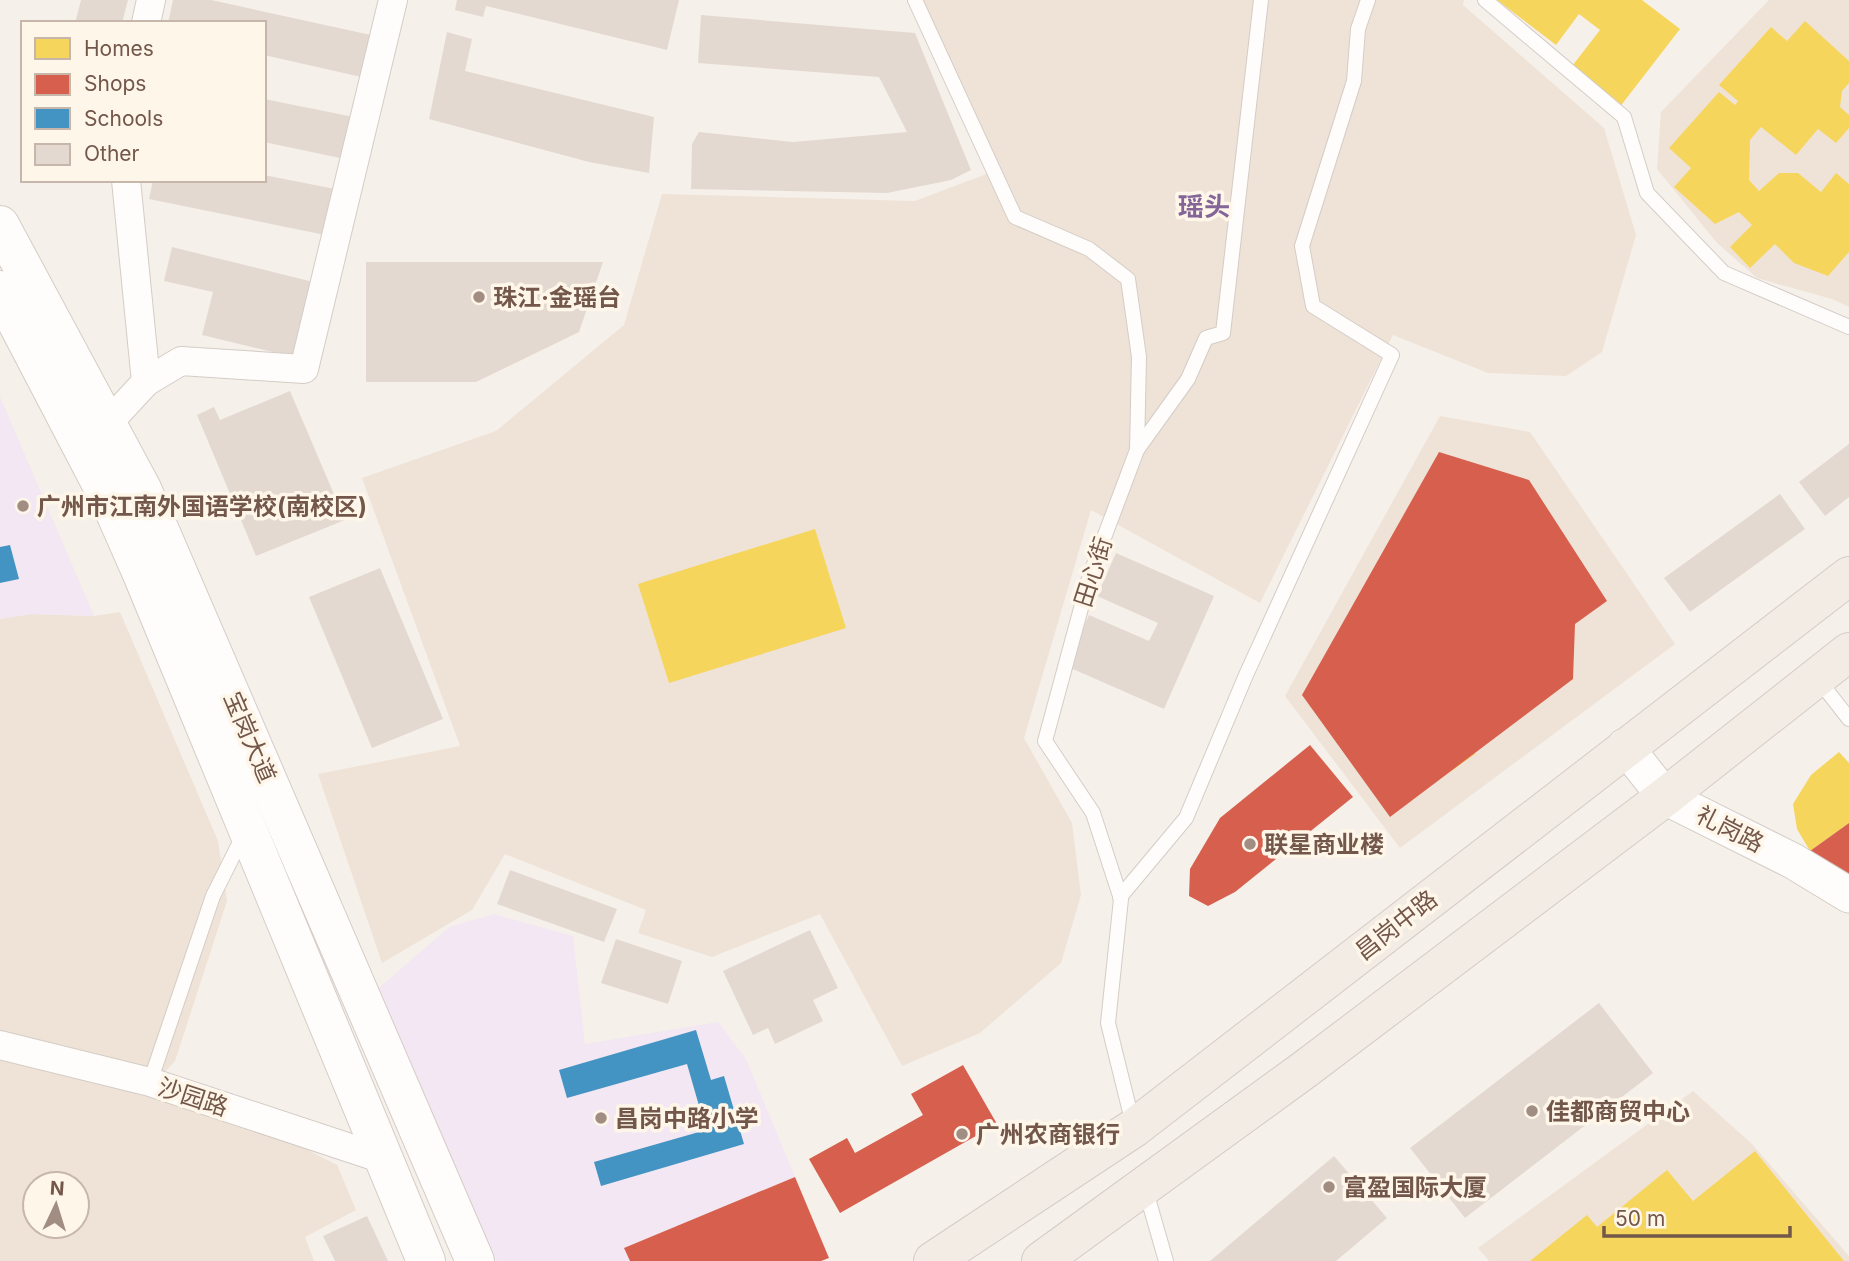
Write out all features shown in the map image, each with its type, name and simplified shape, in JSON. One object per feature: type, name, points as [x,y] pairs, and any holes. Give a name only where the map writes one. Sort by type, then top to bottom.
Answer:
[{"type":"main road","name":"宝岗大道","points":[[0,225],[108,423],[153,514],[475,1261]]},
{"type":"main road","name":"宝岗大道","points":[[0,290],[109,499],[426,1261]]},
{"type":"main road","name":"昌岗中路","points":[[933,1261],[1134,1129],[1849,576]]},
{"type":"main road","points":[[1057,1256],[1665,797],[1849,652]]},
{"type":"main road","points":[[1522,827],[1555,829],[1568,852],[1558,878]]},
{"type":"street","points":[[146,21],[151,0]]},
{"type":"street","points":[[108,423],[146,382],[181,361],[304,369],[393,0]]},
{"type":"street","points":[[126,182],[146,382]]},
{"type":"street","name":"礼岗路","points":[[1625,747],[1665,797],[1793,861],[1849,895]]},
{"type":"street","name":"沙园路","points":[[0,1045],[150,1082],[383,1159]]},
{"type":"lane","points":[[1137,450],[1188,379],[1206,338],[1223,333],[1261,0]]},
{"type":"lane","points":[[1485,0],[1625,117],[1647,193],[1724,274],[1849,327]]},
{"type":"lane","name":"田心街","points":[[918,1],[1015,217],[1089,249],[1128,279],[1139,357],[1137,450],[1090,575],[1045,741],[1093,813],[1120,897],[1108,1023],[1134,1129]]},
{"type":"lane","points":[[1120,897],[1186,818],[1246,675],[1392,355],[1313,306],[1302,246],[1354,81],[1358,29],[1367,1]]},
{"type":"lane","points":[[1816,677],[1849,719]]},
{"type":"lane","points":[[150,1082],[213,896],[246,828]]},
{"type":"lane","points":[[1145,1187],[1166,1261]]},
{"type":"shaded area","points":[[923,0],[1464,0],[1463,5],[1604,128],[1636,235],[1602,352],[1566,376],[1488,373],[1393,335],[1260,603],[1091,510],[1024,738],[1072,823],[1081,895],[1061,963],[980,1033],[902,1066],[820,914],[712,957],[638,933],[646,910],[505,854],[472,910],[382,963],[318,774],[460,746],[362,478],[496,431],[624,325],[662,194],[915,201],[989,173]]},
{"type":"shaded area","points":[[1769,0],[1849,0],[1849,307],[1832,299],[1757,278],[1717,243],[1657,169],[1661,112]]},
{"type":"shaded area","name":"广州市江南外国语学校(南校区)","points":[[0,397],[94,616],[31,614],[0,619]]},
{"type":"shaded area","points":[[1440,416],[1530,432],[1675,644],[1400,848],[1285,696]]},
{"type":"shaded area","points":[[120,612],[218,841],[227,901],[175,1061],[161,1076],[0,1034],[0,619],[31,614],[94,616]]},
{"type":"shaded area","name":"昌岗中路小学","points":[[494,914],[573,936],[585,1044],[718,1022],[746,1059],[795,1177],[625,1248],[630,1261],[497,1261],[373,993],[449,927]]},
{"type":"shaded area","points":[[0,1055],[273,1132],[337,1165],[356,1210],[305,1237],[314,1261],[0,1261]]},
{"type":"shaded area","points":[[1693,1091],[1753,1145],[1849,1256],[1849,1261],[1489,1261],[1478,1248]]},
{"type":"building: Homes","points":[[1497,0],[1642,0],[1680,29],[1619,108],[1569,70],[1600,30],[1579,14],[1556,45]]},
{"type":"building: Homes","points":[[1805,21],[1849,61],[1849,83],[1842,91],[1840,107],[1849,115],[1849,128],[1836,143],[1818,129],[1796,155],[1761,127],[1750,140],[1749,180],[1759,191],[1779,173],[1798,173],[1821,192],[1836,173],[1849,184],[1849,252],[1828,276],[1794,263],[1775,244],[1750,268],[1730,247],[1752,225],[1739,212],[1715,224],[1674,187],[1691,168],[1669,148],[1719,92],[1735,105],[1738,101],[1719,85],[1771,27],[1787,41]]},
{"type":"building: Homes","points":[[1459,475],[1486,509],[1517,484],[1533,503],[1502,527],[1528,559],[1511,572],[1490,547],[1474,559],[1497,588],[1475,606],[1450,576],[1422,599],[1399,570],[1433,543],[1410,515]]},
{"type":"building: Homes","points":[[815,529],[846,628],[669,683],[638,584]]},
{"type":"building: Homes","points":[[1438,643],[1460,672],[1493,647],[1512,673],[1477,700],[1498,728],[1483,739],[1463,712],[1451,721],[1475,754],[1450,772],[1423,737],[1398,756],[1385,740],[1414,718],[1386,682]]},
{"type":"building: Homes","points":[[1839,752],[1849,763],[1849,823],[1810,851],[1797,829],[1793,804],[1811,775]]},
{"type":"building: Homes","points":[[1755,1151],[1844,1261],[1530,1261],[1587,1215],[1597,1227],[1667,1170],[1693,1201]]},
{"type":"building: Shops","points":[[1439,452],[1529,480],[1607,601],[1575,624],[1573,679],[1390,817],[1302,695]]},
{"type":"building: Shops","name":"联星商业楼","points":[[1310,745],[1353,797],[1235,892],[1208,906],[1189,896],[1190,869],[1220,818]]},
{"type":"building: Shops","points":[[1849,823],[1849,881],[1810,851]]},
{"type":"building: Shops","points":[[963,1065],[997,1124],[840,1213],[809,1159],[847,1138],[855,1153],[923,1115],[911,1094]]},
{"type":"building: Shops","points":[[795,1177],[829,1258],[821,1261],[630,1261],[624,1248]]},
{"type":"building: Schools","points":[[10,545],[19,579],[0,583],[0,547]]},
{"type":"building: Schools","points":[[696,1030],[711,1080],[724,1076],[744,1144],[601,1186],[594,1162],[706,1130],[687,1064],[567,1098],[559,1070]]},
{"type":"building: Other","points":[[81,0],[128,0],[123,21],[76,21]]},
{"type":"building: Other","points":[[173,0],[211,0],[380,37],[370,79],[266,55],[266,21],[168,21]]},
{"type":"building: Other","points":[[457,0],[679,0],[667,50],[486,6],[483,17],[455,10]]},
{"type":"building: Other","points":[[701,15],[915,33],[971,170],[951,180],[887,193],[691,189],[692,144],[699,132],[793,142],[907,132],[879,77],[698,63]]},
{"type":"building: Other","points":[[447,32],[472,39],[465,71],[654,117],[649,173],[589,162],[429,119]]},
{"type":"building: Other","points":[[266,99],[354,117],[345,159],[266,142]]},
{"type":"building: Other","points":[[266,175],[340,190],[330,236],[149,199],[153,182],[266,182]]},
{"type":"building: Other","points":[[172,247],[317,283],[298,358],[202,335],[213,292],[164,281]]},
{"type":"building: Other","name":"珠江·金瑶台","points":[[366,262],[603,262],[579,332],[476,382],[366,382]]},
{"type":"building: Other","points":[[290,391],[345,520],[256,556],[197,415],[214,407],[220,420]]},
{"type":"building: Other","points":[[1849,444],[1849,497],[1825,516],[1799,482]]},
{"type":"building: Other","points":[[1780,494],[1805,529],[1690,612],[1664,578]]},
{"type":"building: Other","points":[[1116,553],[1214,596],[1164,709],[1066,666],[1089,615],[1149,641],[1158,623],[1097,596]]},
{"type":"building: Other","points":[[380,568],[443,719],[372,748],[309,597]]},
{"type":"building: Other","points":[[510,870],[617,909],[604,942],[497,904]]},
{"type":"building: Other","points":[[810,930],[838,988],[813,1000],[823,1021],[775,1044],[768,1028],[753,1035],[723,971]]},
{"type":"building: Other","points":[[616,939],[682,961],[668,1004],[601,983]]},
{"type":"building: Other","name":"佳都商贸中心","points":[[1599,1003],[1653,1073],[1465,1218],[1410,1148]]},
{"type":"building: Other","name":"富盈国际大厦","points":[[1334,1156],[1387,1218],[1336,1261],[1210,1261]]},
{"type":"building: Other","points":[[367,1216],[388,1261],[335,1261],[323,1236]]},
{"type":"place","name":"珠江·金瑶台","points":[[479,297]]},
{"type":"place","name":"广州市江南外国语学校(南校区)","points":[[23,506]]},
{"type":"place","name":"联星商业楼","points":[[1250,844]]},
{"type":"place","name":"佳都商贸中心","points":[[1532,1111]]},
{"type":"place","name":"昌岗中路小学","points":[[601,1118]]},
{"type":"place","name":"广州农商银行","points":[[962,1134]]},
{"type":"place","name":"富盈国际大厦","points":[[1329,1187]]},
{"type":"district","name":"瑶头","points":[[1204,206]]}]
